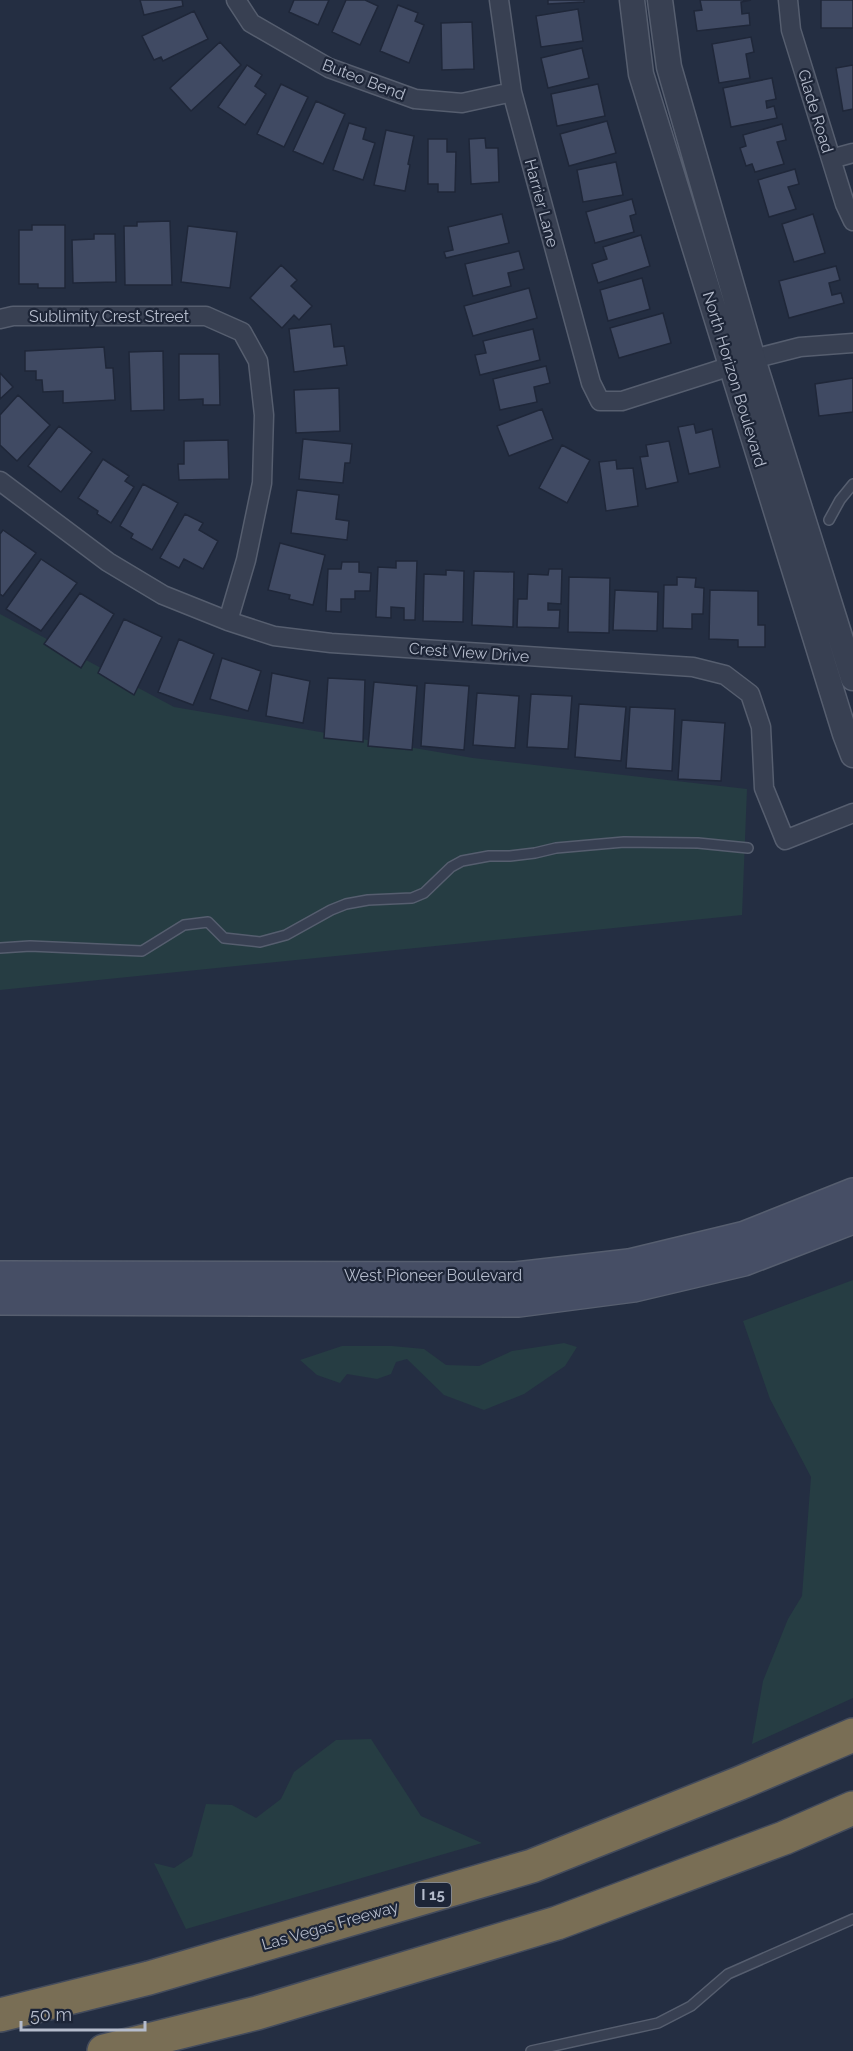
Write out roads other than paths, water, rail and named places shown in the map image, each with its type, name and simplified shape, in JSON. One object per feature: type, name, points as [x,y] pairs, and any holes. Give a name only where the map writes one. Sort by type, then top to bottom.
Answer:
[{"type":"highway","name":"Las Vegas Freeway","points":[[0,2015],[149,1978],[532,1866],[740,1783],[853,1734]]},
{"type":"highway","points":[[104,2051],[257,2013],[557,1923],[784,1838],[853,1808]]},
{"type":"highway","points":[[152,2051],[212,2032],[257,2013]]},
{"type":"main road","name":"West Pioneer Boulevard","points":[[0,1275],[516,1276],[629,1263],[745,1234],[853,1192]]},
{"type":"main road","name":"West Pioneer Boulevard","points":[[0,1301],[519,1303],[634,1288],[744,1262],[853,1220]]},
{"type":"street","name":"Buteo Bend","points":[[236,0],[251,23],[328,68],[415,99],[462,103],[512,92]]},
{"type":"street","name":"Harrier Lane","points":[[499,0],[512,92],[591,382],[600,401],[622,401],[742,363]]},
{"type":"street","name":"North Horizon Boulevard","points":[[632,0],[641,74],[853,678]]},
{"type":"street","name":"North Horizon Boulevard","points":[[660,0],[669,67],[742,363],[844,734],[853,755]]},
{"type":"street","name":"Glade Road","points":[[788,0],[791,30],[845,204],[853,221]]},
{"type":"street","points":[[831,159],[853,153]]},
{"type":"street","name":"Sublimity Crest Street","points":[[0,319],[13,316],[206,316],[242,332],[258,361],[264,415],[262,483],[246,560],[228,621]]},
{"type":"street","points":[[742,363],[800,347],[853,343]]},
{"type":"street","name":"Crest View Drive","points":[[0,481],[108,562],[163,594],[228,621],[274,636],[331,643],[693,667],[725,675],[750,694],[761,727],[764,788],[785,840],[853,813]]},
{"type":"lane","points":[[829,520],[840,500],[853,484]]},
{"type":"lane","points":[[0,948],[30,946],[142,951],[184,925],[208,922],[224,938],[260,942],[285,935],[346,904],[368,900],[412,898],[424,893],[451,867],[475,858],[624,842],[698,843],[748,848]]},
{"type":"lane","points":[[531,2051],[658,2023],[691,2006],[728,1974],[853,1919]]}]
